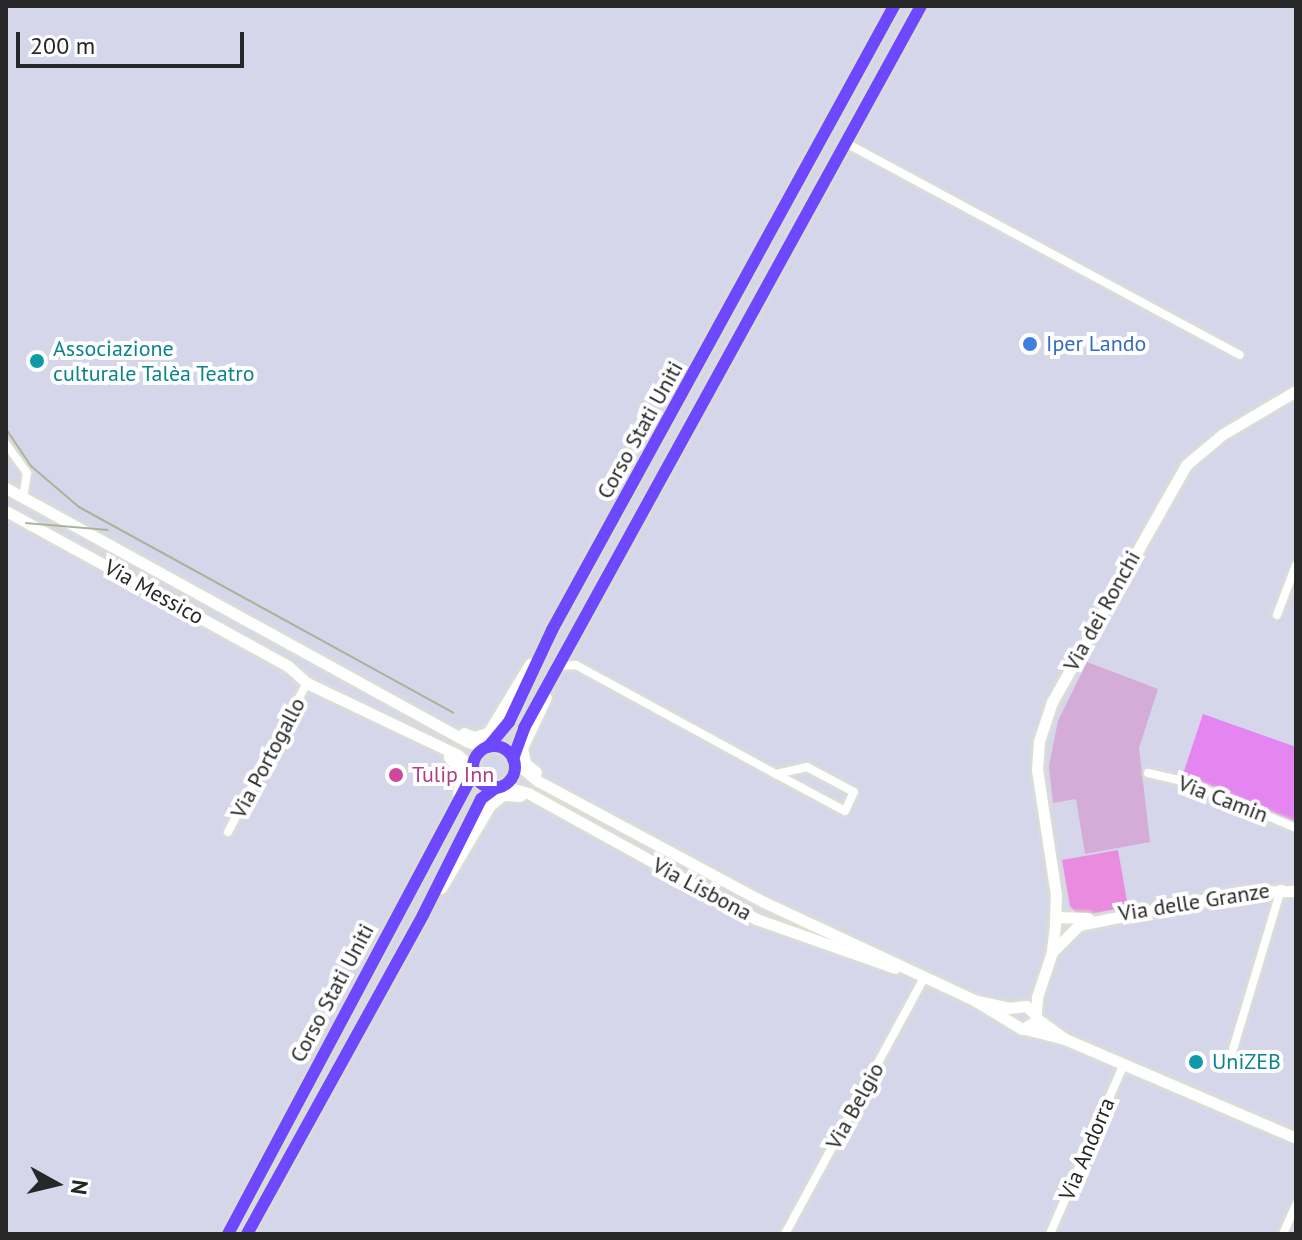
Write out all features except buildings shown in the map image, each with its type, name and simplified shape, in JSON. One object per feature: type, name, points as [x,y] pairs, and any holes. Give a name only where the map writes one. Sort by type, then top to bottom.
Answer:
[{"type":"main road","name":"Corso Stati Uniti","points":[[487,747],[509,722],[552,630],[894,6]]},
{"type":"main road","name":"Corso Stati Uniti","points":[[514,760],[518,739],[921,6]]},
{"type":"main road","points":[[487,747],[503,748],[514,760],[513,776],[499,787],[481,783],[474,771],[476,756],[487,747]]},
{"type":"main road","name":"Corso Stati Uniti","points":[[227,1234],[474,771]]},
{"type":"main road","name":"Corso Stati Uniti","points":[[247,1234],[423,915],[481,799],[499,787]]},
{"type":"street","points":[[846,143],[1239,355]]},
{"type":"street","points":[[712,342],[732,354]]},
{"type":"street","name":"Via dei Ronchi","points":[[1054,923],[1056,895],[1037,770],[1039,741],[1052,702],[1186,465],[1223,434],[1296,391]]},
{"type":"street","points":[[6,444],[27,473],[23,498]]},
{"type":"street","name":"Via Messico","points":[[6,488],[311,656],[487,747]]},
{"type":"street","name":"Via Messico","points":[[6,511],[309,681],[458,755],[474,771]]},
{"type":"street","points":[[1277,615],[1296,565]]},
{"type":"street","points":[[415,711],[469,736],[488,733],[552,630]]},
{"type":"street","points":[[570,646],[576,665],[776,774],[845,811],[854,792],[807,767],[776,774]]},
{"type":"street","points":[[311,656],[301,664],[309,681],[326,679],[327,664]]},
{"type":"street","points":[[555,787],[527,766],[522,748],[556,671],[576,665]]},
{"type":"street","name":"Via Portogallo","points":[[228,832],[309,681]]},
{"type":"street","points":[[409,730],[455,760],[463,776],[433,848]]},
{"type":"street","name":"Via Lisbona","points":[[514,760],[555,787],[764,902],[974,1000],[1020,1027],[1065,1039],[1296,1138]]},
{"type":"street","name":"Via Camin","points":[[1148,773],[1187,782],[1296,828]]},
{"type":"street","name":"Via Lisbona","points":[[499,787],[521,790],[756,919],[911,972]]},
{"type":"street","points":[[423,915],[497,798],[518,795],[581,822]]},
{"type":"street","points":[[644,857],[654,839]]},
{"type":"street","points":[[1228,1066],[1281,889]]},
{"type":"street","name":"Via delle Granze","points":[[1052,952],[1070,931],[1093,919],[1281,889],[1296,891]]},
{"type":"street","name":"Via dei Ronchi","points":[[1056,895],[1069,915]]},
{"type":"street","points":[[756,919],[764,902]]},
{"type":"street","points":[[1054,923],[1069,915],[1070,931]]},
{"type":"street","name":"Via delle Granze","points":[[1069,915],[1093,919]]},
{"type":"street","points":[[1054,923],[1070,931]]},
{"type":"street","name":"Via delle Granze","points":[[1036,1016],[1043,975],[1052,952],[1054,923]]},
{"type":"street","name":"Via delle Granze","points":[[1020,1007],[1043,975]]},
{"type":"street","name":"Via Belgio","points":[[785,1234],[924,978]]},
{"type":"street","name":"Via Lisbona","points":[[974,1000],[1020,1007],[1065,1039]]},
{"type":"street","points":[[1020,1007],[1020,1027]]},
{"type":"street","points":[[1020,1027],[1036,1016]]},
{"type":"street","name":"Via Andorra","points":[[1050,1234],[1124,1064]]},
{"type":"street","points":[[1283,1234],[1296,1205]]},
{"type":"shaded area","points":[[1087,662],[1158,689],[1139,748],[1150,842],[1085,854],[1076,799],[1053,803],[1049,766],[1058,721]]},
{"type":"shaded area","points":[[1203,714],[1296,747],[1296,822],[1183,774]]},
{"type":"shaded area","points":[[1118,850],[1128,907],[1079,916],[1070,906],[1062,860]]},
{"type":"railway","points":[[6,150],[6,197]]},
{"type":"railway","points":[[6,429],[31,466],[79,507],[453,713]]},
{"type":"railway","points":[[26,523],[108,530]]},
{"type":"place","name":"Iper Lando","points":[[1030,344]]},
{"type":"place","name":"Associazione culturale Talèa Teatro","points":[[37,361]]},
{"type":"place","name":"Tulip Inn","points":[[396,775]]},
{"type":"place","name":"UniZEB","points":[[1196,1062]]}]
